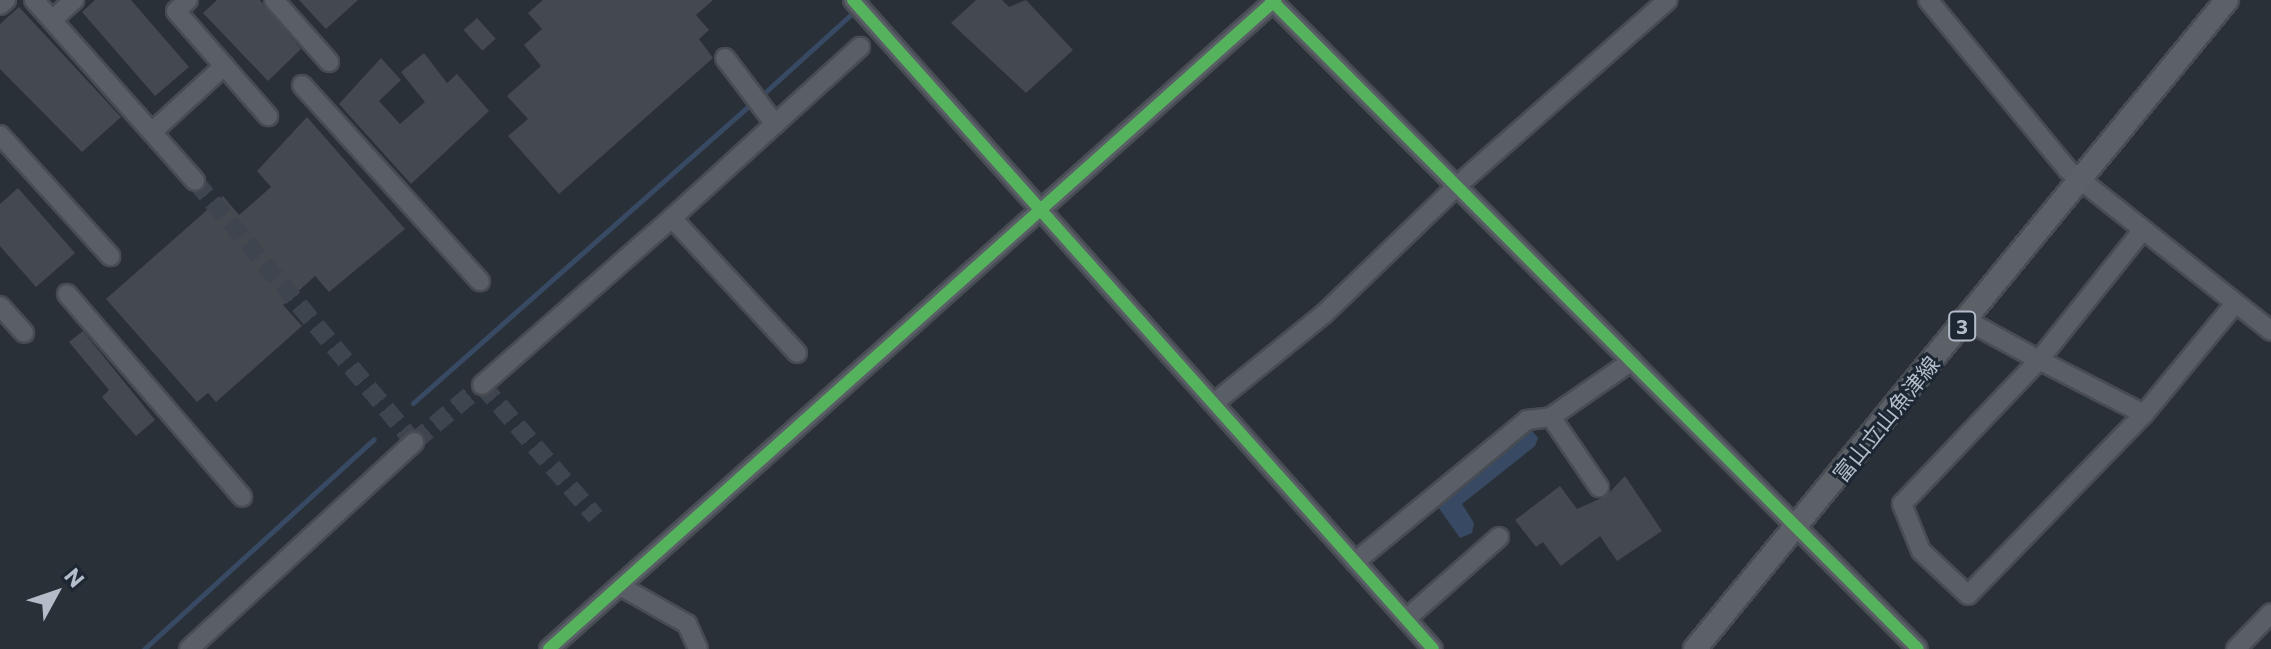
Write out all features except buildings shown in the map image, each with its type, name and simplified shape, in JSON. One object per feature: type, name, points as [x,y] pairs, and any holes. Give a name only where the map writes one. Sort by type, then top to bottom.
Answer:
[{"type":"main road","name":"富山立山魚津線","points":[[1695,649],[1799,526],[2227,0]]},
{"type":"street","points":[[0,5],[6,0]]},
{"type":"street","points":[[34,0],[195,181]]},
{"type":"street","points":[[52,20],[74,0]]},
{"type":"street","points":[[274,0],[329,62]]},
{"type":"street","points":[[853,0],[1433,649]]},
{"type":"street","points":[[1214,403],[1324,314],[1459,184],[1668,0]]},
{"type":"street","points":[[1928,0],[2080,180],[2141,232],[2271,331]]},
{"type":"street","points":[[549,649],[1273,1],[1459,184],[1918,649]]},
{"type":"street","points":[[176,4],[268,116]]},
{"type":"street","points":[[482,385],[860,47]]},
{"type":"street","points":[[725,58],[775,124]]},
{"type":"street","points":[[152,132],[224,66]]},
{"type":"street","points":[[302,85],[480,281]]},
{"type":"street","points":[[0,135],[110,256]]},
{"type":"street","points":[[672,218],[797,353]]},
{"type":"street","points":[[2141,232],[2039,360],[1902,504],[1921,551],[1968,595],[2144,414],[2234,305]]},
{"type":"street","points":[[67,294],[242,497]]},
{"type":"street","points":[[0,306],[24,333]]},
{"type":"street","points":[[1966,320],[2144,414]]},
{"type":"street","points":[[1355,562],[1527,420],[1551,417],[1632,361]]},
{"type":"street","points":[[1551,417],[1599,487]]},
{"type":"street","points":[[189,649],[414,442]]},
{"type":"street","points":[[1406,619],[1499,537]]},
{"type":"street","points":[[620,586],[687,624],[698,649]]},
{"type":"street","points":[[2236,649],[2271,613]]},
{"type":"water","points":[[1529,427],[1538,438],[1535,446],[1462,504],[1474,523],[1472,533],[1460,538],[1433,500]]},
{"type":"waterway","points":[[761,96],[867,0]]},
{"type":"waterway","points":[[413,403],[753,102]]},
{"type":"waterway","points":[[144,649],[374,439]]},
{"type":"tunnel","points":[[195,181],[414,442],[482,385],[596,517]]},
{"type":"cycle path","points":[[853,0],[1433,649]]},
{"type":"cycle path","points":[[1271,0],[1918,649]]},
{"type":"cycle path","points":[[549,649],[1275,0]]}]
